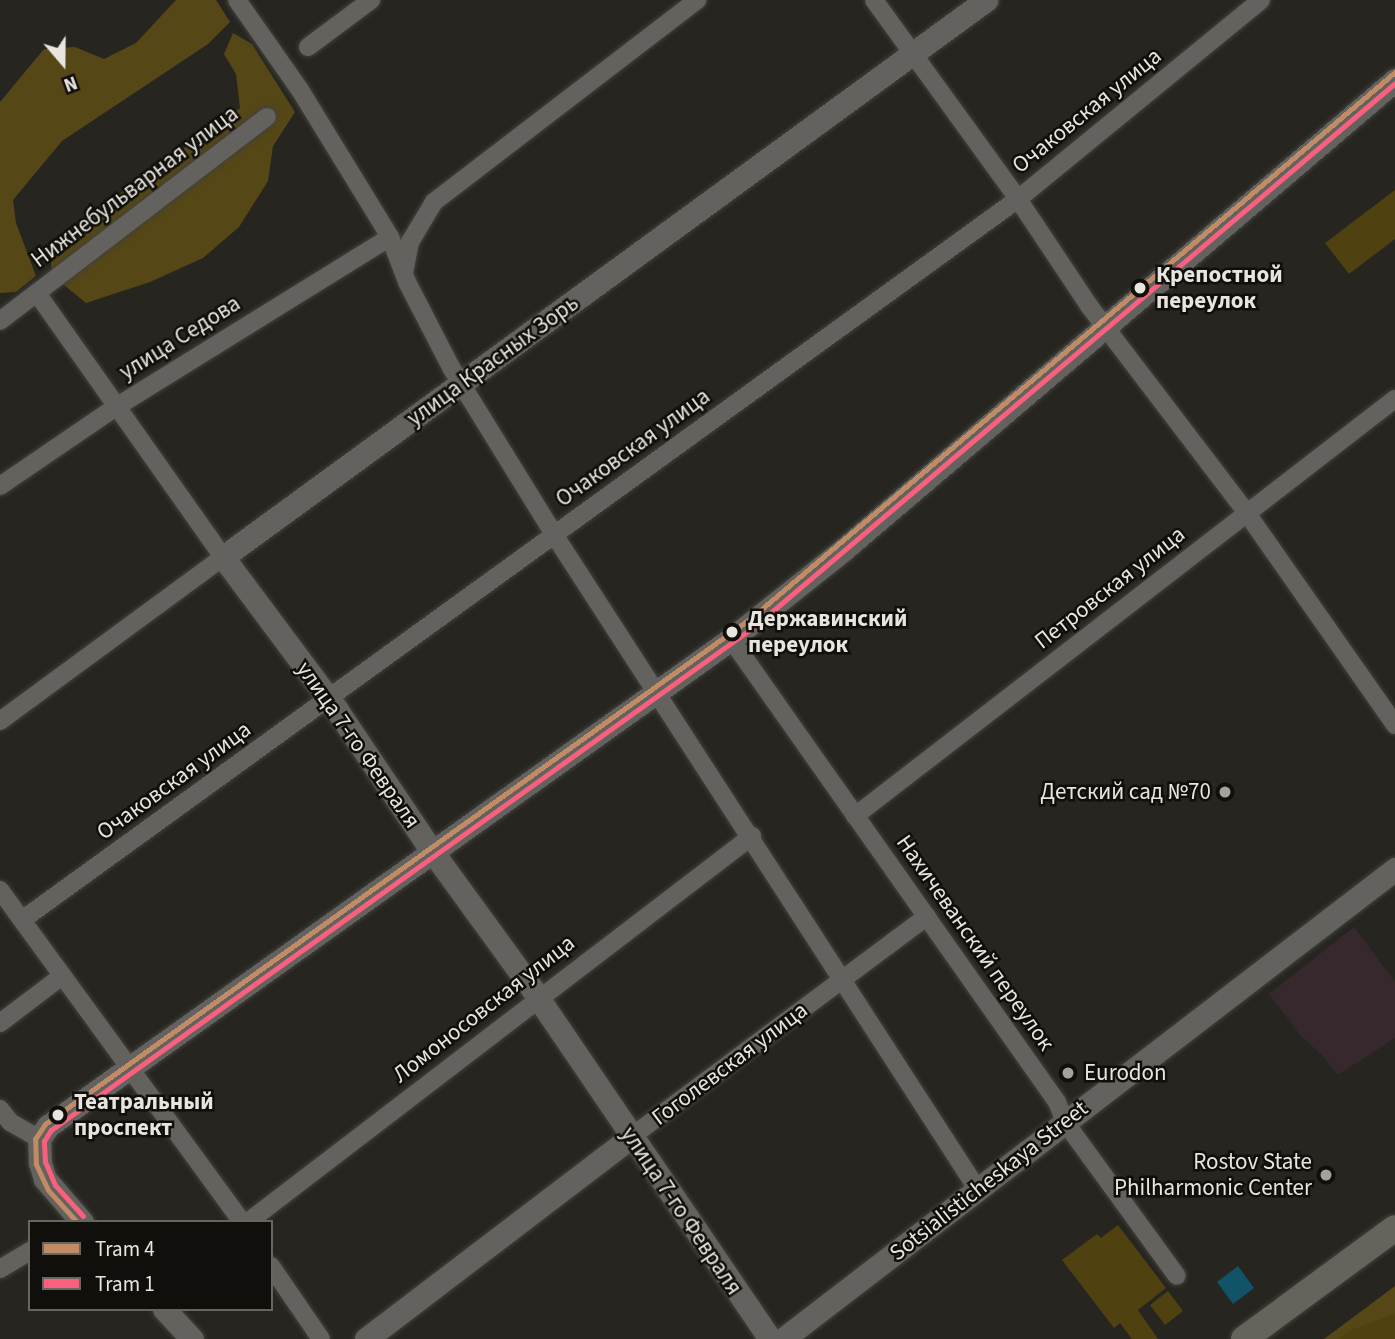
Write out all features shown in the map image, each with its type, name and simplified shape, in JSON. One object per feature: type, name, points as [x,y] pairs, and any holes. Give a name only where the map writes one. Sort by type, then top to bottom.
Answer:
[{"type":"main road","points":[[1244,1339],[1395,1228]]},
{"type":"main road","points":[[1273,1339],[1395,1250]]},
{"type":"street","points":[[237,0],[300,89],[390,237],[404,273],[461,385],[555,536],[645,671],[655,692],[752,836],[978,1191]]},
{"type":"street","points":[[308,47],[370,0]]},
{"type":"street","points":[[404,273],[410,242],[434,202],[697,0]]},
{"type":"street","points":[[874,0],[1105,327],[1246,512],[1395,725]]},
{"type":"street","name":"улица Красных Зорь","points":[[0,720],[986,0]]},
{"type":"street","name":"Очаковская улица","points":[[22,920],[1017,199],[1261,0]]},
{"type":"street","points":[[79,1220],[45,1179],[40,1163],[39,1139],[60,1116],[132,1069],[731,639],[844,549],[1395,80]]},
{"type":"street","name":"Нижнебульварная улица","points":[[0,321],[267,117]]},
{"type":"street","name":"улица Седова","points":[[0,486],[116,407],[390,237]]},
{"type":"street","name":"улица 7-го Февраля","points":[[37,293],[223,557],[329,699],[433,853],[538,997],[769,1339]]},
{"type":"street","name":"Петровская улица","points":[[855,816],[1395,399]]},
{"type":"street","name":"Нахичеванский переулок","points":[[731,639],[1057,1102],[1065,1122],[1177,1276]]},
{"type":"street","name":"Ломоносовская улица","points":[[251,1220],[538,997],[752,836]]},
{"type":"street","name":"Sotsialisticheskaya Street","points":[[783,1339],[1395,869]]},
{"type":"street","points":[[0,890],[241,1220]]},
{"type":"street","name":"Гоголевская улица","points":[[366,1339],[928,916]]},
{"type":"street","points":[[0,1023],[62,976]]},
{"type":"street","points":[[0,1109],[9,1122],[39,1139]]},
{"type":"street","points":[[0,1269],[28,1252]]},
{"type":"street","points":[[273,1269],[321,1339]]},
{"type":"street","points":[[167,1312],[169,1339]]},
{"type":"street","points":[[167,1312],[192,1339]]},
{"type":"shaded area","points":[[176,0],[216,0],[230,22],[208,44],[62,141],[13,200],[16,223],[36,276],[16,292],[0,293],[0,102],[44,49],[75,47],[104,59],[136,43]]},
{"type":"shaded area","points":[[233,33],[252,44],[295,112],[273,146],[268,181],[239,227],[203,258],[150,282],[86,303],[53,276],[48,245],[240,108],[236,74],[224,54]]},
{"type":"shaded area","points":[[1395,190],[1395,239],[1349,274],[1325,243]]},
{"type":"shaded area","points":[[1354,927],[1395,982],[1395,1038],[1338,1075],[1322,1055],[1301,1036],[1269,994]]},
{"type":"shaded area","points":[[1118,1225],[1166,1288],[1138,1310],[1158,1339],[1132,1339],[1120,1323],[1114,1328],[1062,1260],[1097,1234],[1101,1238]]},
{"type":"shaded area","points":[[1395,1286],[1395,1314],[1353,1329],[1339,1339],[1324,1339]]},
{"type":"shaded area","points":[[1168,1291],[1183,1311],[1165,1325],[1150,1305]]},
{"type":"shaded area","points":[[1395,1293],[1395,1339],[1334,1339]]},
{"type":"water","points":[[1238,1266],[1254,1288],[1233,1304],[1217,1282]]},
{"type":"tram line","name":"4","points":[[75,1220],[48,1190],[36,1164],[35,1139],[45,1124],[751,618],[1395,72]]},
{"type":"tram line","name":"1","points":[[83,1216],[55,1185],[45,1162],[44,1141],[51,1130],[756,625],[1395,83]]},
{"type":"place","name":"Крепостной переулок","points":[[1140,288]]},
{"type":"place","name":"Державинский переулок","points":[[732,632]]},
{"type":"place","name":"Детский сад №70","points":[[1225,792]]},
{"type":"place","name":"Eurodon","points":[[1068,1073]]},
{"type":"place","name":"Театральный проспект","points":[[58,1115]]},
{"type":"place","name":"Rostov State Philharmonic Center","points":[[1326,1175]]}]
